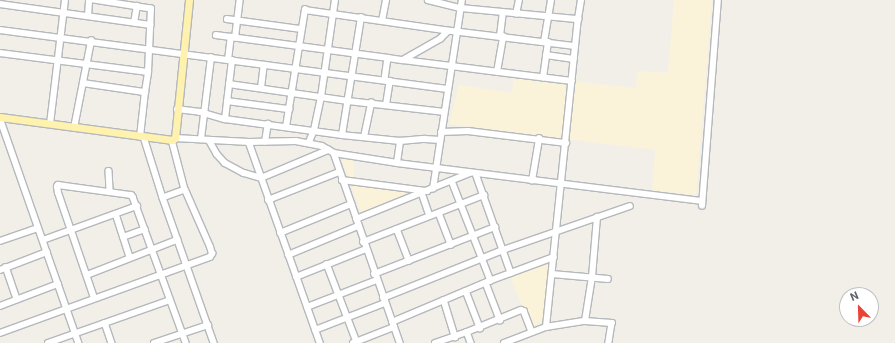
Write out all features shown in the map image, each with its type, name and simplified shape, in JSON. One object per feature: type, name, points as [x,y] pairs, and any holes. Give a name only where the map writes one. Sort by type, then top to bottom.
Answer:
[{"type":"main road","points":[[0,117],[142,137],[173,139],[184,54],[189,0]]},
{"type":"street","points":[[50,124],[66,0]]},
{"type":"street","points":[[88,16],[90,0]]},
{"type":"street","points":[[93,0],[151,9],[148,72],[142,137],[214,343]]},
{"type":"street","points":[[225,119],[230,60],[233,38],[238,20],[240,0]]},
{"type":"street","points":[[309,142],[314,130],[335,0]]},
{"type":"street","points":[[382,21],[386,0]]},
{"type":"street","points":[[428,0],[460,8],[549,18],[578,19]]},
{"type":"street","points":[[431,190],[436,168],[462,0]]},
{"type":"street","points":[[516,14],[519,0]]},
{"type":"street","points":[[543,78],[551,0]]},
{"type":"street","points":[[546,327],[581,0]]},
{"type":"street","points":[[0,334],[66,308],[210,257],[212,254],[185,190],[173,139],[248,142],[309,142],[331,151],[397,163],[702,204],[718,0]]},
{"type":"street","points":[[0,4],[151,25]]},
{"type":"street","points":[[134,23],[137,6]]},
{"type":"street","points":[[286,127],[304,10],[457,32],[575,46]]},
{"type":"street","points":[[497,72],[503,13]]},
{"type":"street","points":[[342,135],[361,18]]},
{"type":"street","points":[[227,19],[301,29]]},
{"type":"street","points":[[0,30],[448,89]]},
{"type":"street","points":[[403,60],[440,39],[448,30]]},
{"type":"street","points":[[216,35],[572,81]]},
{"type":"street","points":[[74,128],[91,41]]},
{"type":"street","points":[[0,53],[148,72]]},
{"type":"street","points":[[546,55],[574,60]]},
{"type":"street","points":[[201,139],[211,58]]},
{"type":"street","points":[[386,105],[388,58]]},
{"type":"street","points":[[261,88],[264,65]]},
{"type":"street","points":[[83,83],[145,92]]},
{"type":"street","points":[[229,84],[348,101],[444,112]]},
{"type":"street","points":[[227,102],[289,109]]},
{"type":"street","points":[[364,137],[371,103]]},
{"type":"street","points":[[177,109],[225,119],[342,135],[400,141],[425,139],[440,140]]},
{"type":"street","points":[[0,117],[79,343]]},
{"type":"street","points":[[265,142],[268,124]]},
{"type":"street","points":[[441,132],[468,131],[566,143]]},
{"type":"street","points":[[532,181],[539,139]]},
{"type":"street","points":[[209,140],[225,163],[244,173],[261,178],[331,151]]},
{"type":"street","points":[[397,163],[400,141]]},
{"type":"street","points":[[248,142],[320,343]]},
{"type":"street","points":[[331,151],[351,204],[376,280],[400,343]]},
{"type":"street","points":[[109,171],[110,192]]},
{"type":"street","points":[[268,200],[339,172]]},
{"type":"street","points":[[356,220],[474,173]]},
{"type":"street","points":[[474,173],[484,195],[511,273]]},
{"type":"street","points":[[342,180],[431,190]]},
{"type":"street","points":[[452,181],[481,259],[500,320]]},
{"type":"street","points":[[94,298],[57,186],[60,184],[131,195],[137,206],[186,343]]},
{"type":"street","points":[[163,198],[185,190]]},
{"type":"street","points":[[422,194],[430,216]]},
{"type":"street","points":[[363,242],[484,195]]},
{"type":"street","points":[[280,233],[351,204]]},
{"type":"street","points":[[43,240],[137,206]]},
{"type":"street","points":[[315,330],[348,318],[384,300],[503,250],[630,206]]},
{"type":"street","points":[[439,213],[451,245]]},
{"type":"street","points":[[116,214],[130,257]]},
{"type":"street","points":[[585,321],[592,278],[597,217]]},
{"type":"street","points":[[288,255],[358,226]]},
{"type":"street","points":[[374,274],[495,227]]},
{"type":"street","points":[[0,241],[38,228]]},
{"type":"street","points":[[397,229],[409,261]]},
{"type":"street","points":[[123,237],[145,230]]},
{"type":"street","points":[[86,275],[177,240]]},
{"type":"street","points":[[296,277],[366,249]]},
{"type":"street","points":[[17,299],[3,269],[47,252]]},
{"type":"street","points":[[327,264],[348,318],[355,342],[367,341],[393,324],[444,300],[554,257]]},
{"type":"street","points":[[552,274],[608,279]]},
{"type":"street","points":[[307,307],[376,280]]},
{"type":"street","points":[[0,306],[58,284]]},
{"type":"street","points":[[466,291],[480,328]]},
{"type":"street","points":[[48,343],[170,300]]},
{"type":"street","points":[[444,300],[455,337]]},
{"type":"street","points":[[435,343],[480,328],[523,310],[532,332]]},
{"type":"street","points":[[504,343],[546,327],[585,321],[612,323],[609,343]]},
{"type":"street","points":[[105,323],[112,343]]},
{"type":"street","points":[[154,343],[208,324]]},
{"type":"street","points":[[467,332],[471,343]]},
{"type":"sand","points":[[674,0],[712,0],[696,195],[652,190],[655,150],[449,124],[459,85],[512,93],[514,75],[636,88],[637,71],[668,73]]},
{"type":"sand","points":[[342,159],[354,160],[354,182],[424,191],[362,215]]},
{"type":"sand","points":[[550,261],[542,322],[527,330],[517,307],[522,306],[511,278]]}]
